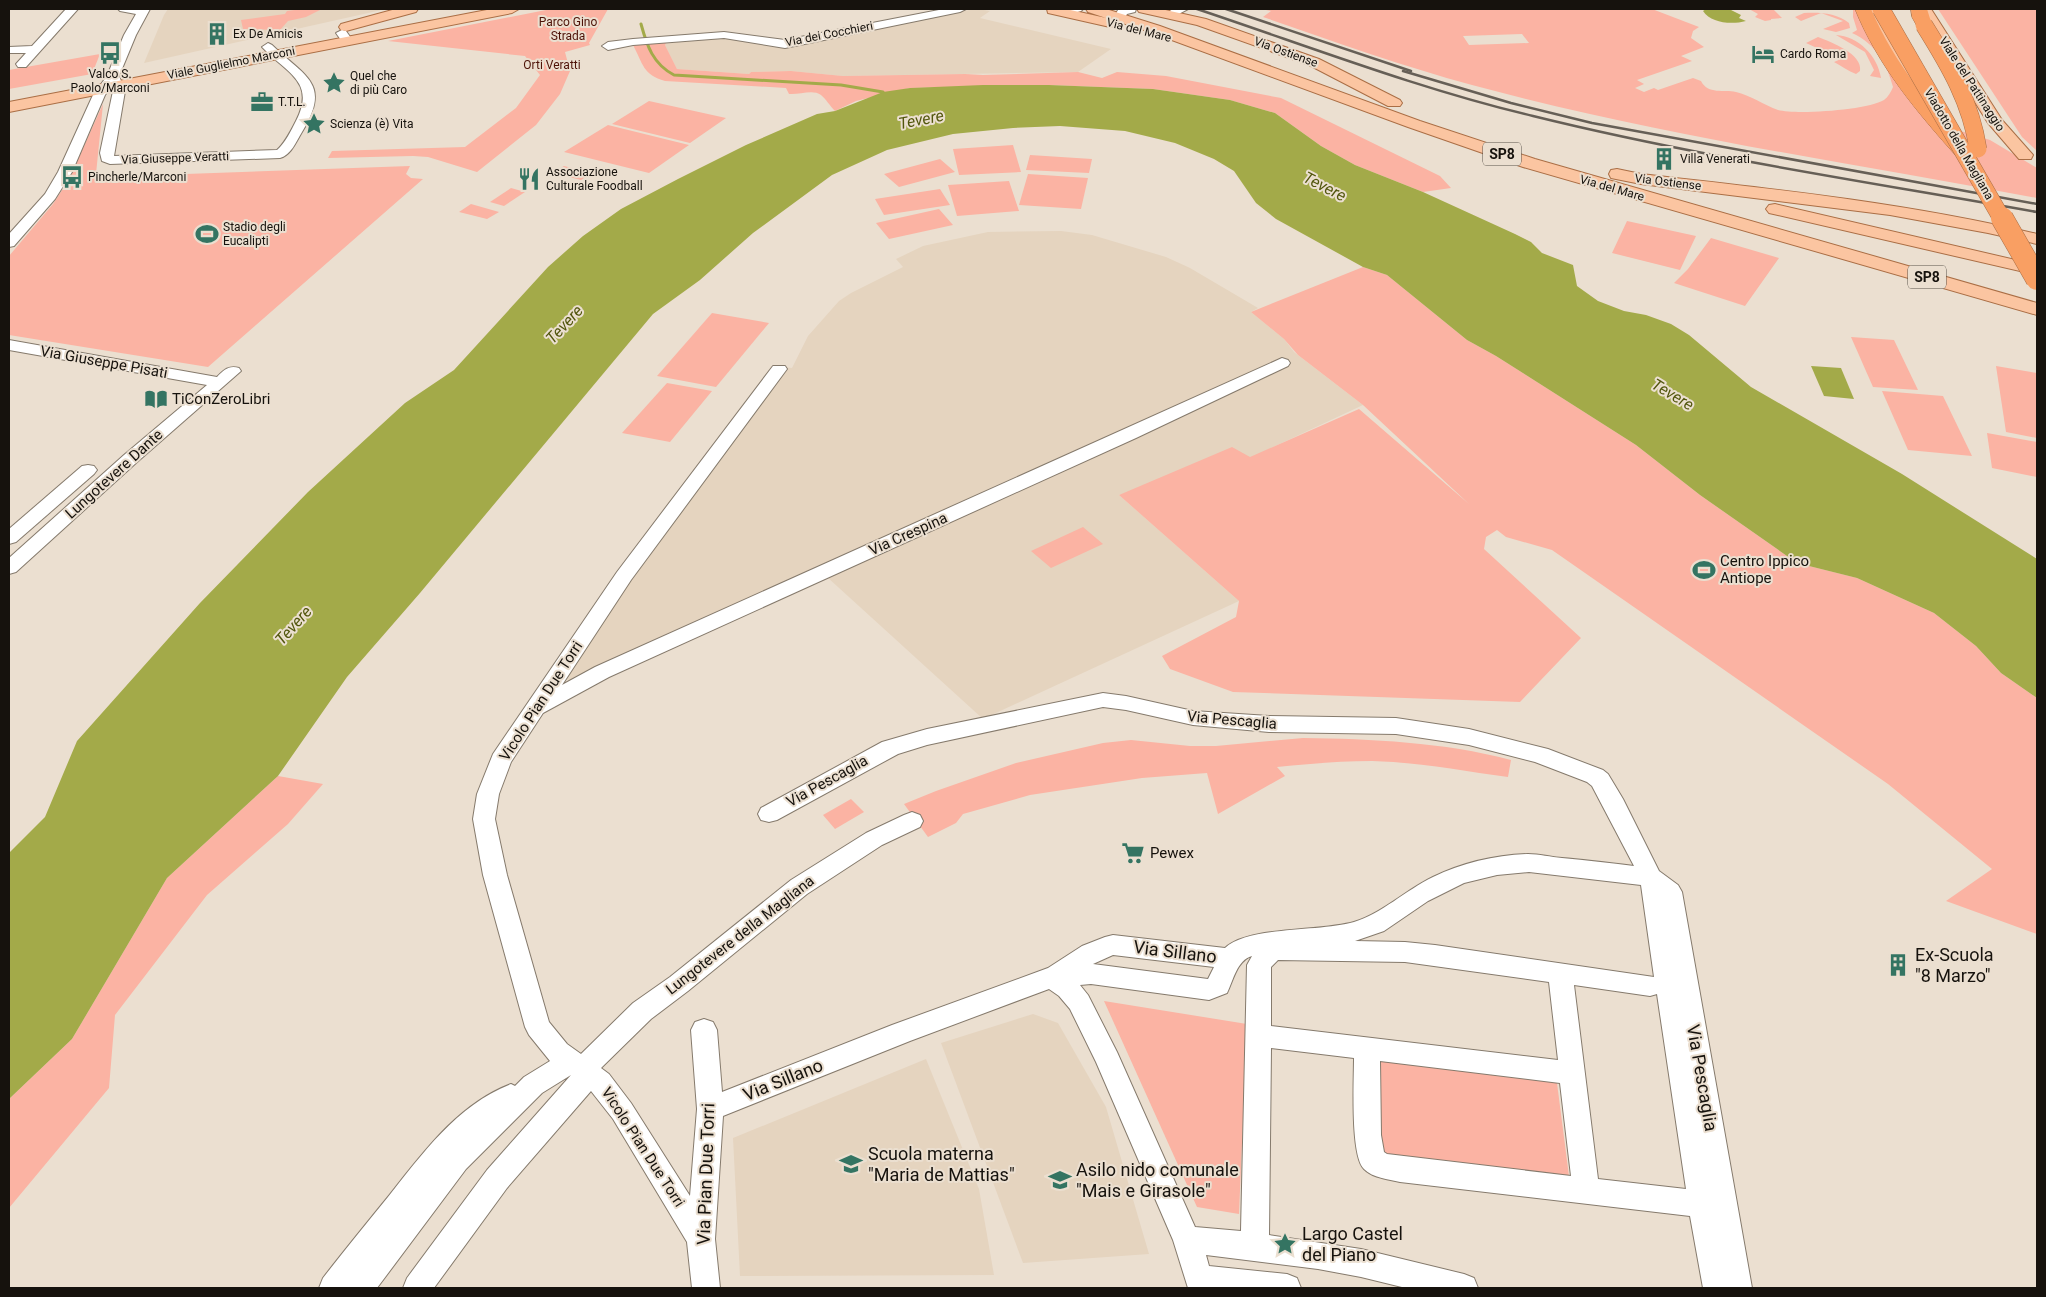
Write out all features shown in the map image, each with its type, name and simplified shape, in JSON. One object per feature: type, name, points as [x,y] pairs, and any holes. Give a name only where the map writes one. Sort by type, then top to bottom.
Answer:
[{"type":"highway","points":[[1863,9],[1904,85],[1981,139]]},
{"type":"highway","name":"Viadotto della Magliana","points":[[1881,9],[1981,139],[2037,279]]},
{"type":"highway","name":"Viadotto della Magliana","points":[[1894,9],[1981,139],[2037,250]]},
{"type":"highway","points":[[1922,14],[1962,88],[1975,130],[1981,139]]},
{"type":"main road","name":"Viale Guglielmo Marconi","points":[[345,37],[414,13],[467,9]]},
{"type":"main road","name":"Viale Guglielmo Marconi","points":[[9,96],[116,81],[345,37],[512,9]]},
{"type":"main road","name":"Via del Mare","points":[[1049,9],[1096,9],[1132,12],[1194,45]]},
{"type":"main road","name":"Via del Mare","points":[[1049,9],[1194,45],[1445,135],[1530,163],[2037,309]]},
{"type":"main road","points":[[1872,9],[1912,80]]},
{"type":"main road","name":"Via Ostiense","points":[[1132,12],[1172,12],[1217,27],[1314,62],[1386,100],[1462,128],[1570,163],[1641,179],[1896,211],[1972,224],[2037,238]]},
{"type":"main road","name":"Viale del Pattinaggio","points":[[1922,14],[1981,139],[2031,158]]},
{"type":"main road","name":"Viale Guglielmo Marconi","points":[[9,106],[102,89],[116,81]]},
{"type":"main road","points":[[1641,179],[1992,258],[2037,270]]},
{"type":"street","points":[[22,64],[72,9]]},
{"type":"street","points":[[116,81],[121,54],[143,10],[124,9]]},
{"type":"street","name":"Via dei Cocchieri","points":[[608,46],[642,41],[724,35],[785,44],[960,9]]},
{"type":"street","points":[[9,50],[35,49]]},
{"type":"street","name":"Via Giuseppe Veratti","points":[[116,81],[112,133],[106,152],[106,156],[110,160],[280,154],[284,151],[306,115],[310,102],[308,87],[272,51]]},
{"type":"street","points":[[9,243],[50,196],[66,172],[102,89]]},
{"type":"street","name":"Via Giuseppe Pisati","points":[[9,345],[199,378]]},
{"type":"street","name":"Via Crespina","points":[[536,708],[611,668],[1130,434],[1282,363]]},
{"type":"street","name":"Vicolo Pian Due Torri","points":[[701,1239],[622,1111],[600,1082],[558,1052],[538,1027],[495,875],[484,819],[488,794],[501,760],[624,576],[779,369]]},
{"type":"street","name":"Lungotevere Dante","points":[[9,568],[226,377],[199,378]]},
{"type":"street","name":"Lungotevere Dante","points":[[9,538],[88,470]]},
{"type":"street","name":"Via Pescaglia","points":[[768,814],[890,748],[927,737],[1090,702],[1110,701],[1168,714],[1224,721],[1269,724],[1396,726],[1486,740],[1540,755],[1600,780],[1615,805],[1651,877],[1702,1204],[1718,1288]]},
{"type":"street","name":"Lungotevere della Magliana","points":[[417,1288],[582,1068],[642,1011],[679,984],[792,892],[874,839],[912,821]]},
{"type":"street","points":[[1230,959],[1240,949],[1268,942],[1318,939],[1354,932],[1376,924],[1420,894],[1459,875],[1497,866],[1529,863],[1651,877]]},
{"type":"street","name":"Via Pescaglia","points":[[1651,877],[1670,892],[1738,1288]]},
{"type":"street","name":"Via Sillano","points":[[710,1109],[901,1033],[1044,979],[1091,974],[1209,990],[1218,986],[1230,959],[1113,945],[1092,952],[1053,978]]},
{"type":"street","points":[[1255,1246],[1257,1215],[1258,965],[1267,954],[1277,950],[1405,952],[1455,957],[1650,986]]},
{"type":"street","points":[[1560,973],[1586,1191]]},
{"type":"street","points":[[1053,978],[1068,989],[1079,1002],[1108,1060],[1188,1240],[1202,1284],[1287,1288]]},
{"type":"street","name":"Via Pian Due Torri","points":[[704,1030],[710,1109],[701,1239],[706,1288]]},
{"type":"street","points":[[1258,1035],[1572,1073]]},
{"type":"street","points":[[1367,1048],[1368,1135],[1372,1159],[1381,1165],[1702,1204]]},
{"type":"street","name":"Lungotevere della Magliana","points":[[333,1288],[452,1142],[487,1109],[533,1085],[582,1068]]},
{"type":"street","name":"Lungotevere della Magliana","points":[[360,1288],[456,1160],[533,1085]]},
{"type":"street","points":[[1188,1240],[1255,1246],[1362,1263],[1444,1285],[1464,1288]]},
{"type":"shaded area","points":[[168,9],[386,9],[144,63]]},
{"type":"shaded area","points":[[978,9],[990,11],[980,18],[1111,49],[1078,72],[843,76],[791,71],[751,72],[749,74],[677,69],[665,45],[668,40],[727,37],[773,46],[939,14]]},
{"type":"shaded area","points":[[1061,231],[1092,235],[1166,257],[1190,268],[1258,308],[1251,312],[1284,339],[1294,352],[1363,405],[1250,458],[1119,495],[1239,601],[983,719],[827,577],[592,685],[547,675],[667,505],[774,366],[792,368],[808,336],[839,301],[903,267],[896,259],[923,246],[988,232]]},
{"type":"shaded area","name":"Asilo nido comunale \"Mais e Girasole\"","points":[[1033,1014],[1058,1023],[1106,1107],[1149,1254],[1023,1263],[941,1043]]},
{"type":"shaded area","name":"Scuola materna \"Maria de Mattias\"","points":[[926,1059],[979,1189],[994,1275],[740,1276],[733,1138]]},
{"type":"green space","points":[[322,9],[306,17],[288,21],[280,30],[243,29],[241,20],[285,14],[287,11]]},
{"type":"green space","points":[[551,9],[608,9],[589,43],[590,45],[565,52],[570,71],[560,94],[536,125],[477,172],[428,157],[328,158],[332,151],[465,147],[516,108],[540,75],[525,56],[388,41]]},
{"type":"green space","points":[[1261,9],[1652,9],[1699,27],[1693,31],[1691,38],[1704,47],[1681,56],[1692,61],[1637,80],[1644,84],[1635,88],[1644,92],[1654,88],[1658,90],[1693,78],[1701,81],[1712,90],[1736,92],[1778,110],[1800,112],[1832,111],[1876,104],[1884,100],[1891,91],[1893,87],[1890,78],[1879,55],[1867,42],[1852,33],[1857,30],[1853,9],[1857,10],[1954,129],[1990,140],[2037,168],[2037,198],[1754,147],[1542,103],[1420,70],[1263,17],[1271,11]],"holes":[[[1522,34],[1529,43],[1469,45],[1463,36]]]},
{"type":"green space","points":[[1749,9],[1773,9],[1782,18],[1765,21],[1755,17],[1758,14]]},
{"type":"green space","points":[[1938,9],[2037,9],[2037,151],[2022,137]]},
{"type":"green space","points":[[1804,13],[1821,13],[1801,21],[1795,17]]},
{"type":"green space","points":[[1821,13],[1839,17],[1849,23],[1850,28],[1836,32],[1823,29],[1843,21]]},
{"type":"green space","points":[[1836,35],[1852,39],[1866,49],[1876,62],[1881,78],[1870,76],[1874,70],[1865,52]]},
{"type":"green space","points":[[1818,37],[1838,45],[1851,54],[1857,59],[1860,71],[1856,74],[1850,71],[1834,62],[1841,59],[1806,43]]},
{"type":"green space","points":[[668,40],[665,45],[677,69],[749,74],[751,72],[791,71],[843,76],[1078,72],[1102,78],[1117,72],[1166,76],[1281,98],[1440,176],[1451,188],[1423,192],[1355,165],[1321,146],[1275,113],[1230,100],[1153,89],[1049,85],[910,88],[856,101],[835,111],[825,98],[814,92],[789,94],[786,88],[665,81],[658,79],[644,68],[633,45]]},
{"type":"green space","points":[[100,54],[92,74],[9,89],[9,70]]},
{"type":"green space","points":[[649,101],[726,118],[690,143],[612,124]]},
{"type":"green space","name":"Stadio degli Eucalipti","points":[[103,104],[96,174],[101,177],[410,166],[406,174],[411,178],[423,179],[208,367],[9,335],[9,256],[53,204],[68,181]]},
{"type":"green space","points":[[608,125],[689,145],[649,173],[564,152]]},
{"type":"green space","points":[[1013,145],[1021,172],[959,175],[953,149]]},
{"type":"green space","points":[[1030,155],[1092,159],[1089,173],[1026,170]]},
{"type":"green space","points":[[940,159],[955,172],[899,187],[884,174]]},
{"type":"green space","points":[[564,166],[592,173],[581,180],[553,173]]},
{"type":"green space","points":[[1028,174],[1088,178],[1081,209],[1019,205]]},
{"type":"green space","points":[[1009,181],[1019,211],[957,216],[948,185]]},
{"type":"green space","points":[[511,188],[525,192],[504,206],[490,202]]},
{"type":"green space","points":[[940,189],[950,205],[884,215],[875,199]]},
{"type":"green space","points":[[471,204],[499,212],[487,219],[459,212]]},
{"type":"green space","points":[[939,209],[953,225],[889,239],[876,223]]},
{"type":"green space","points":[[1627,221],[1696,236],[1680,270],[1612,253]]},
{"type":"green space","points":[[1711,238],[1779,258],[1745,306],[1674,283],[1688,269]]},
{"type":"green space","points":[[1363,267],[1387,275],[1467,340],[1496,356],[1636,445],[1700,495],[1797,563],[1857,578],[1934,613],[1976,646],[2001,673],[2037,698],[2037,934],[1946,901],[1992,869],[1888,784],[1552,550],[1506,537],[1497,530],[1486,537],[1484,549],[1581,638],[1520,702],[1233,692],[1170,669],[1162,656],[1236,617],[1239,601],[1119,495],[1232,447],[1250,457],[1359,409],[1469,504],[1363,405],[1298,355],[1284,339],[1251,312]]},
{"type":"green space","points":[[712,313],[769,323],[716,387],[657,376]]},
{"type":"green space","points":[[1851,337],[1894,340],[1918,390],[1873,387]]},
{"type":"green space","points":[[1996,366],[2037,373],[2037,438],[2006,432]]},
{"type":"green space","points":[[667,383],[712,391],[670,442],[622,433]]},
{"type":"green space","points":[[1882,391],[1943,396],[1972,456],[1908,450]]},
{"type":"green space","points":[[1987,433],[2037,442],[2037,477],[1992,468]]},
{"type":"green space","points":[[1083,527],[1103,544],[1051,568],[1031,551]]},
{"type":"green space","points":[[1303,738],[1355,739],[1433,745],[1511,760],[1508,777],[1423,765],[1372,761],[1277,767],[1285,776],[1218,814],[1207,773],[1142,778],[1030,795],[963,814],[956,823],[928,837],[904,804],[1016,763],[1103,743],[1131,740],[1190,746],[1216,746]]},
{"type":"green space","points":[[278,776],[323,784],[288,824],[207,895],[115,1015],[109,1088],[9,1208],[9,1099],[72,1039],[167,878]]},
{"type":"green space","points":[[851,799],[864,812],[835,829],[823,815]]},
{"type":"green space","points":[[1104,1001],[1247,1024],[1239,1214],[1197,1207]]},
{"type":"green space","points":[[1379,1059],[1557,1083],[1570,1184],[1382,1158]]},
{"type":"water","points":[[1706,9],[1732,9],[1741,15],[1739,18],[1746,21],[1722,22],[1707,15],[1703,11]]},
{"type":"water","name":"Tevere","points":[[1049,85],[1153,89],[1230,100],[1275,113],[1321,146],[1355,165],[1423,192],[1515,234],[1531,242],[1542,253],[1573,265],[1577,286],[1598,301],[1624,311],[1646,315],[1671,324],[1689,335],[1751,387],[1902,474],[2037,559],[2037,698],[2001,673],[1976,646],[1934,613],[1857,578],[1797,563],[1700,495],[1636,445],[1496,356],[1467,340],[1387,275],[1363,267],[1276,219],[1256,203],[1234,171],[1214,159],[1175,143],[1125,131],[1060,126],[1013,128],[953,134],[887,150],[832,175],[753,233],[700,280],[653,314],[420,593],[347,677],[278,776],[167,878],[72,1039],[9,1099],[9,853],[45,817],[77,741],[200,603],[308,492],[405,403],[454,370],[548,267],[583,236],[621,209],[746,145],[817,114],[835,111],[883,92],[910,88]]},
{"type":"water","points":[[1811,366],[1841,368],[1854,399],[1824,396]]},
{"type":"waterway","points":[[641,24],[652,54],[667,71],[674,75],[841,85],[883,92]]},
{"type":"railway","points":[[1197,9],[1448,93],[1595,131],[1721,156],[2037,212]]},
{"type":"railway","points":[[1226,9],[1411,71]]},
{"type":"railway","points":[[1403,71],[1511,103],[1592,123],[2037,204]]},
{"type":"place","name":"Ex De Amicis","points":[[217,34]]},
{"type":"place","name":"Valco S. Paolo/Marconi","points":[[110,53]]},
{"type":"place","name":"Cardo Roma","points":[[1763,54]]},
{"type":"place","name":"Quel che di più Caro","points":[[334,83]]},
{"type":"place","name":"T.T.L.","points":[[262,102]]},
{"type":"place","name":"Scienza (è) Vita","points":[[314,124]]},
{"type":"place","name":"Villa Venerati","points":[[1664,159]]},
{"type":"place","name":"Pincherle/Marconi","points":[[72,177]]},
{"type":"place","name":"Associazione Culturale Foodball","points":[[529,179]]},
{"type":"place","name":"Stadio degli Eucalipti","points":[[207,234]]},
{"type":"place","name":"TiConZeroLibri","points":[[156,399]]},
{"type":"place","name":"Centro Ippico Antiope","points":[[1704,570]]},
{"type":"place","name":"Pewex","points":[[1133,853]]},
{"type":"place","name":"Ex-Scuola \"8 Marzo\"","points":[[1898,965]]},
{"type":"place","name":"Scuola materna \"Maria de Mattias\"","points":[[851,1164]]},
{"type":"place","name":"Asilo nido comunale \"Mais e Girasole\"","points":[[1060,1180]]},
{"type":"place","name":"Largo Castel del Piano","points":[[1285,1244]]},
{"type":"park label","name":"Parco Gino Strada","points":[[568,29]]},
{"type":"park label","name":"Orti Veratti","points":[[552,65]]}]
